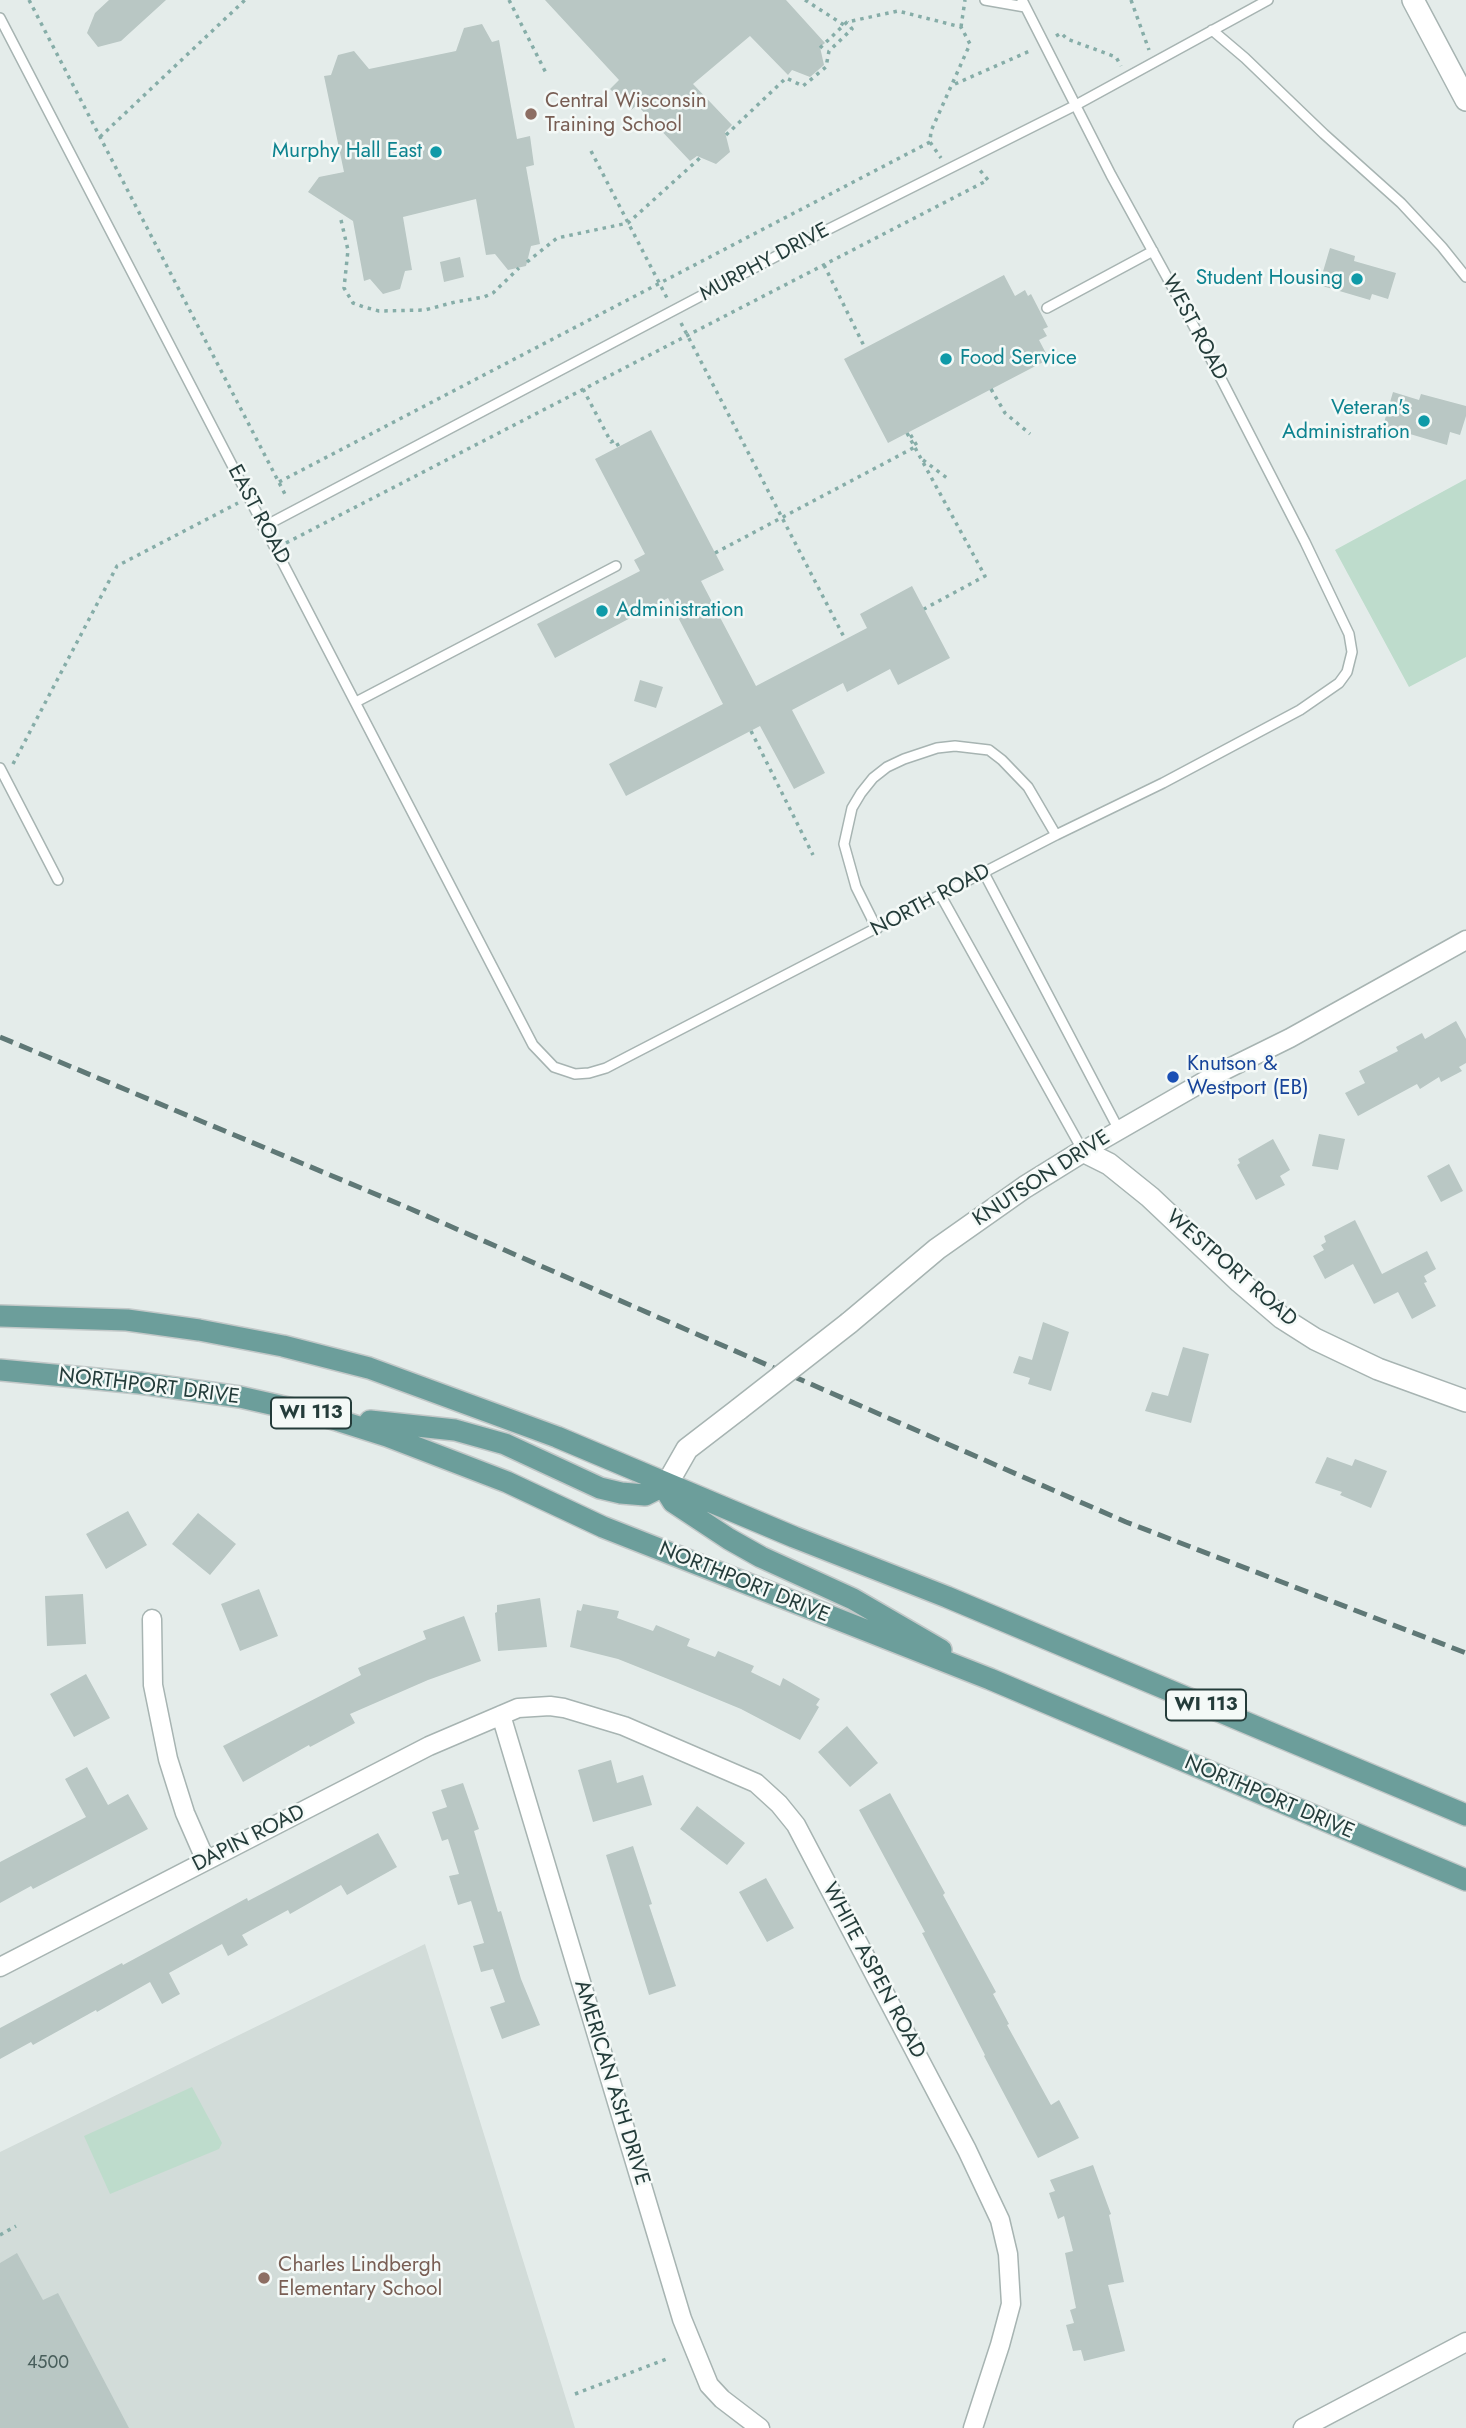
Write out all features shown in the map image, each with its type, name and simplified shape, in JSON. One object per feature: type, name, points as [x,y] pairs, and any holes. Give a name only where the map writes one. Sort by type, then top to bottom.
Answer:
[{"type":"main road","name":"WI 113","points":[[0,1316],[127,1321],[199,1330],[283,1346],[369,1368],[475,1405],[947,1597],[1466,1815]]},
{"type":"main road","name":"NORTHPORT DRIVE","points":[[0,1370],[152,1385],[240,1398],[324,1416],[387,1436],[507,1482],[603,1527],[990,1679],[1466,1880]]},
{"type":"main road","points":[[324,1416],[455,1430],[505,1444],[600,1488],[621,1493],[645,1495],[667,1483],[668,1494],[673,1502],[729,1539],[761,1557],[853,1599],[990,1679]]},
{"type":"street","points":[[1413,0],[1466,100]]},
{"type":"street","name":"KNUTSON DRIVE","points":[[667,1483],[687,1449],[849,1323],[936,1249],[1026,1187],[1215,1075],[1290,1038],[1466,940]]},
{"type":"street","name":"WESTPORT ROAD","points":[[1083,1151],[1109,1164],[1150,1197],[1282,1318],[1315,1339],[1378,1369],[1466,1401]]},
{"type":"street","points":[[152,1619],[153,1685],[168,1759],[185,1813],[206,1861]]},
{"type":"street","name":"WHITE ASPEN ROAD","points":[[501,1715],[518,1708],[550,1706],[624,1726],[756,1783],[779,1804],[796,1825],[967,2150],[1000,2220],[1010,2263],[1011,2304],[973,2428]]},
{"type":"street","name":"DAPIN ROAD","points":[[0,1967],[429,1746],[501,1715]]},
{"type":"street","name":"AMERICAN ASH DRIVE","points":[[501,1715],[682,2319],[709,2385],[722,2399],[760,2428]]},
{"type":"street","points":[[1303,2428],[1466,2342]]},
{"type":"lane","points":[[985,0],[1023,3]]},
{"type":"lane","name":"MURPHY DRIVE","points":[[263,527],[674,310],[1076,104],[1268,0]]},
{"type":"lane","name":"WEST ROAD","points":[[1023,3],[1305,542],[1349,634],[1352,652],[1350,661]]},
{"type":"lane","name":"EAST ROAD","points":[[0,18],[515,1012]]},
{"type":"lane","points":[[1212,30],[1401,203],[1466,277]]},
{"type":"lane","points":[[1047,308],[1153,251]]},
{"type":"lane","points":[[356,702],[616,566]]},
{"type":"lane","name":"NORTH ROAD","points":[[515,1012],[533,1045],[554,1067],[575,1074],[589,1073],[629,1056],[1300,710],[1339,683],[1347,672],[1350,661]]},
{"type":"lane","points":[[877,929],[856,887],[844,844],[845,830],[856,800],[873,778],[887,767],[937,748],[955,746],[989,750],[1028,787],[1056,835]]},
{"type":"lane","points":[[0,768],[58,880]]},
{"type":"lane","points":[[984,873],[1119,1130]]},
{"type":"lane","points":[[941,896],[1083,1151]]},
{"type":"path","points":[[29,0],[294,511]]},
{"type":"path","points":[[100,137],[245,0]]},
{"type":"path","points":[[509,0],[546,73]]},
{"type":"path","points":[[726,135],[786,78],[803,86],[826,67],[830,51],[852,29],[805,0]]},
{"type":"path","points":[[949,169],[930,142],[931,131],[970,44],[961,27],[965,0]]},
{"type":"path","points":[[1131,0],[1153,62]]},
{"type":"path","points":[[820,48],[846,24],[898,11],[961,27]]},
{"type":"path","points":[[279,482],[930,142]]},
{"type":"path","points":[[591,151],[845,639]]},
{"type":"path","points":[[527,262],[557,238],[628,223],[701,158]]},
{"type":"path","points":[[275,549],[988,180],[971,158]]},
{"type":"path","points":[[341,220],[348,250],[344,288],[353,303],[364,307],[379,311],[425,310],[484,298],[519,268]]},
{"type":"path","points":[[823,264],[865,348]]},
{"type":"path","points":[[583,389],[611,442],[615,440],[619,447]]},
{"type":"path","points":[[992,389],[1005,413],[1030,434]]},
{"type":"path","points":[[715,553],[917,446],[908,432],[921,459],[985,576],[924,609]]},
{"type":"path","points":[[921,459],[947,478]]},
{"type":"path","points":[[6,779],[117,566],[248,497]]},
{"type":"path","points":[[751,731],[813,855]]},
{"type":"path","points":[[0,2235],[16,2227]]},
{"type":"path","points":[[575,2394],[669,2358]]},
{"type":"shaded area","name":"Charles Lindbergh Elementary School","points":[[425,1944],[575,2428],[0,2428],[0,2152]]},
{"type":"green space","points":[[1466,479],[1466,657],[1409,687],[1335,550]]},
{"type":"green space","points":[[192,2087],[222,2143],[219,2149],[110,2194],[84,2136]]},
{"type":"building","points":[[109,0],[166,0],[121,41],[98,47],[87,33],[95,13]]},
{"type":"building","points":[[545,0],[786,0],[825,43],[820,47],[824,65],[810,77],[792,70],[788,75],[750,36],[693,84],[732,125],[725,132],[730,152],[716,164],[697,156],[690,161],[637,105],[631,110],[610,89],[619,80]]},
{"type":"building","name":"Murphy Hall East","points":[[482,24],[492,42],[499,40],[517,139],[530,136],[534,165],[526,167],[540,244],[531,246],[526,266],[508,270],[495,254],[486,255],[476,199],[403,217],[412,270],[405,271],[400,289],[383,294],[370,279],[364,281],[353,221],[308,192],[319,177],[344,172],[324,76],[331,75],[338,55],[354,51],[369,69],[456,51],[464,28]]},
{"type":"building","name":"Student Housing","points":[[1330,248],[1355,256],[1354,261],[1396,273],[1388,299],[1372,294],[1370,300],[1319,285]]},
{"type":"building","points":[[460,257],[464,277],[444,282],[440,262]]},
{"type":"building","name":"Food Service","points":[[1004,275],[1015,296],[1025,290],[1028,296],[1031,294],[1048,327],[1043,329],[1047,336],[1039,340],[1049,359],[888,443],[844,359]]},
{"type":"building","name":"Veteran's Administration","points":[[1393,392],[1419,400],[1421,394],[1466,406],[1460,435],[1450,432],[1447,445],[1383,426]]},
{"type":"building","name":"Administration","points":[[651,430],[724,570],[701,581],[756,686],[867,628],[860,614],[912,586],[950,658],[898,685],[890,669],[847,692],[843,683],[792,710],[825,773],[794,789],[760,726],[626,796],[609,764],[723,704],[668,598],[555,658],[537,624],[640,571],[634,560],[645,554],[595,459]]},
{"type":"building","points":[[640,680],[663,687],[656,708],[634,701]]},
{"type":"building","points":[[1456,1021],[1466,1039],[1466,1063],[1459,1067],[1462,1071],[1441,1082],[1439,1077],[1420,1089],[1417,1084],[1358,1116],[1345,1093],[1365,1083],[1359,1071],[1398,1051],[1396,1047],[1422,1033],[1425,1039]]},
{"type":"building","points":[[1319,1134],[1345,1139],[1338,1170],[1312,1166]]},
{"type":"building","points":[[1273,1139],[1290,1170],[1280,1176],[1285,1185],[1256,1200],[1237,1165],[1240,1163],[1238,1159]]},
{"type":"building","points":[[1449,1164],[1463,1191],[1441,1202],[1427,1176]]},
{"type":"building","points":[[1355,1220],[1382,1274],[1427,1251],[1436,1269],[1424,1276],[1427,1282],[1424,1283],[1436,1306],[1412,1319],[1398,1292],[1374,1304],[1353,1264],[1325,1279],[1313,1256],[1324,1250],[1321,1245],[1326,1242],[1324,1236]]},
{"type":"building","points":[[1043,1322],[1069,1332],[1051,1391],[1028,1384],[1030,1378],[1013,1373],[1019,1356],[1032,1360]]},
{"type":"building","points":[[1183,1347],[1209,1354],[1191,1423],[1145,1411],[1152,1392],[1168,1396]]},
{"type":"building","points":[[1327,1457],[1352,1466],[1355,1459],[1387,1471],[1371,1508],[1340,1495],[1342,1492],[1315,1483]]},
{"type":"building","points":[[128,1511],[147,1545],[106,1569],[86,1534]]},
{"type":"building","points":[[198,1513],[236,1544],[210,1575],[172,1544]]},
{"type":"building","points":[[259,1589],[278,1636],[240,1651],[221,1604]]},
{"type":"building","points":[[83,1594],[86,1644],[47,1646],[45,1596]]},
{"type":"building","points":[[540,1598],[547,1647],[498,1651],[495,1613],[497,1605]]},
{"type":"building","points":[[583,1604],[619,1611],[617,1618],[653,1631],[656,1625],[690,1639],[687,1646],[715,1657],[718,1651],[754,1666],[751,1672],[780,1686],[783,1678],[820,1699],[816,1705],[819,1707],[800,1740],[741,1709],[678,1683],[618,1659],[570,1647],[577,1610],[581,1611]]},
{"type":"building","points":[[464,1616],[481,1661],[428,1680],[350,1714],[355,1723],[243,1782],[223,1746],[361,1675],[358,1668],[426,1639],[423,1631]]},
{"type":"building","points":[[86,1674],[110,1718],[74,1737],[50,1694]]},
{"type":"building","points":[[847,1726],[878,1763],[850,1787],[818,1752]]},
{"type":"building","points":[[611,1760],[617,1783],[643,1775],[652,1805],[593,1822],[578,1770]]},
{"type":"building","points":[[87,1767],[108,1805],[128,1794],[148,1829],[33,1889],[31,1886],[0,1903],[0,1862],[86,1817],[65,1779]]},
{"type":"building","points":[[463,1783],[479,1829],[474,1831],[498,1912],[501,1911],[521,1979],[540,2025],[502,2039],[490,2007],[505,2002],[493,1969],[481,1972],[473,1946],[484,1943],[471,1901],[458,1905],[449,1876],[459,1874],[448,1839],[442,1841],[432,1812],[447,1807],[441,1790]]},
{"type":"building","points":[[890,1793],[996,1992],[993,1994],[1009,2024],[1007,2025],[1051,2105],[1059,2100],[1079,2138],[1038,2158],[922,1933],[925,1932],[859,1810]]},
{"type":"building","points":[[697,1806],[745,1843],[727,1865],[680,1829]]},
{"type":"building","points":[[378,1833],[397,1867],[347,1895],[341,1885],[290,1914],[288,1910],[242,1935],[248,1945],[228,1956],[222,1944],[169,1973],[180,1994],[162,2004],[150,1982],[33,2045],[31,2042],[0,2059],[0,2028],[247,1898],[248,1901]]},
{"type":"building","points":[[633,1846],[676,1986],[649,1995],[606,1855]]},
{"type":"building","points":[[766,1878],[794,1928],[767,1942],[739,1892]]},
{"type":"building","points":[[1093,2165],[1111,2214],[1109,2215],[1124,2282],[1108,2285],[1125,2351],[1084,2361],[1081,2350],[1073,2351],[1066,2325],[1074,2323],[1070,2310],[1076,2308],[1065,2253],[1073,2251],[1064,2216],[1058,2219],[1049,2193],[1055,2191],[1050,2180]]},
{"type":"building","points":[[17,2253],[43,2300],[58,2293],[129,2428],[0,2428],[0,2263]]},
{"type":"railway","points":[[0,1037],[404,1206],[1126,1522],[1466,1653]]},
{"type":"place","name":"Central Wisconsin Training School","points":[[531,114]]},
{"type":"place","name":"Murphy Hall East","points":[[436,152]]},
{"type":"place","name":"Student Housing","points":[[1357,279]]},
{"type":"place","name":"Food Service","points":[[946,359]]},
{"type":"place","name":"Veteran's Administration","points":[[1424,421]]},
{"type":"place","name":"Administration","points":[[602,611]]},
{"type":"place","name":"Knutson & Westport (EB)","points":[[1173,1077]]},
{"type":"place","name":"Charles Lindbergh Elementary School","points":[[264,2278]]}]
